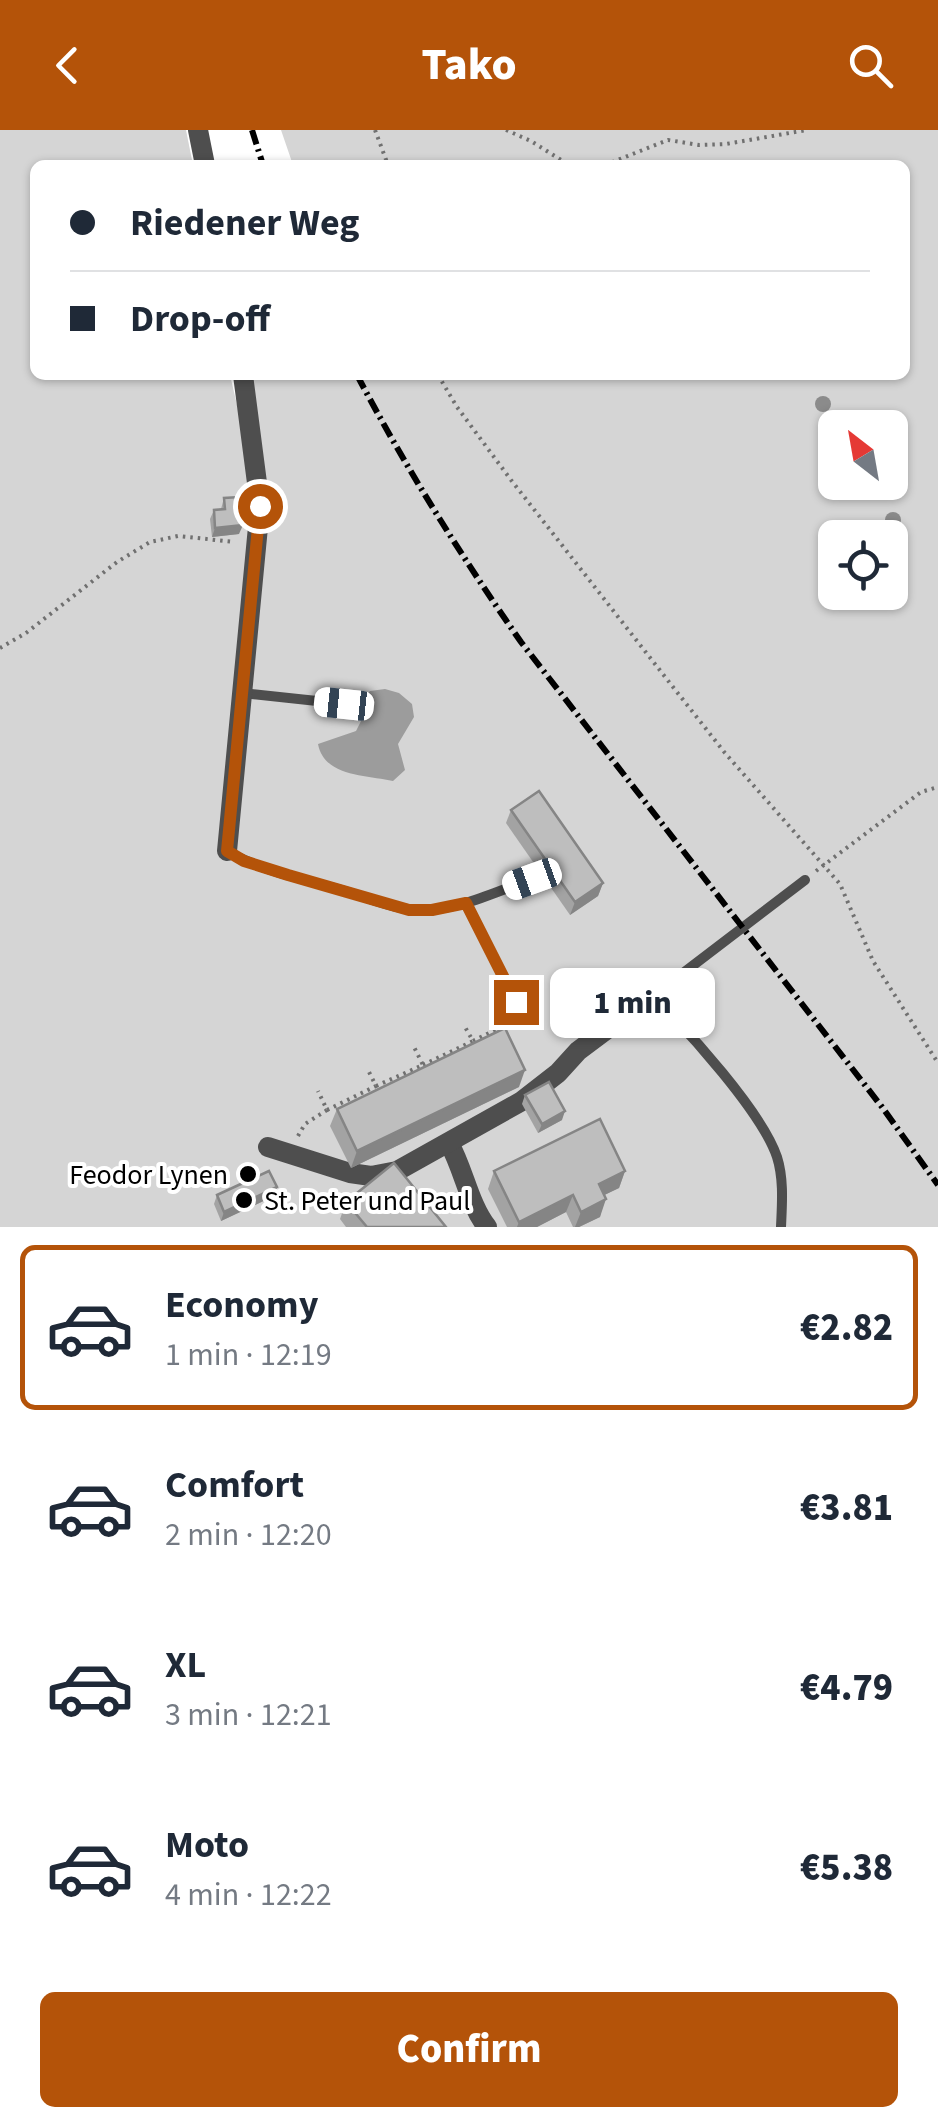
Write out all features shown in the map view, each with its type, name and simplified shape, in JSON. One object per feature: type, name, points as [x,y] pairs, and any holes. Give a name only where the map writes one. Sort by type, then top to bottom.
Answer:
[{"type":"street","points":[[198,130],[204,160]]},
{"type":"street","points":[[227,851],[260,506],[244,380]]},
{"type":"street","points":[[268,1146],[289,1156],[311,1158],[360,1175],[401,1177],[522,1100],[558,1073],[578,1051],[646,1001]]},
{"type":"street","points":[[449,1143],[487,1227]]},
{"type":"lane","points":[[242,693],[344,704]]},
{"type":"lane","points":[[227,851],[244,861],[409,910],[466,903],[532,879]]},
{"type":"lane","points":[[782,1227],[781,1182],[768,1138],[684,1027],[646,1001],[805,880]]},
{"type":"lane","points":[[466,903],[516,1002]]},
{"type":"path","points":[[375,130],[386,160]]},
{"type":"path","points":[[506,130],[531,140],[561,160]]},
{"type":"path","points":[[618,160],[668,140],[726,144],[806,130]]},
{"type":"path","points":[[441,380],[456,407],[552,534],[725,753],[840,884],[873,961],[938,1063]]},
{"type":"path","points":[[0,648],[150,542],[178,536],[234,542],[257,549]]},
{"type":"path","points":[[805,880],[921,792],[938,787]]},
{"type":"path","points":[[289,1156],[306,1124],[327,1110],[522,1016],[516,1002]]},
{"type":"path","points":[[465,1027],[473,1041]]},
{"type":"path","points":[[414,1047],[423,1065]]},
{"type":"path","points":[[368,1070],[376,1086]]},
{"type":"path","points":[[318,1091],[327,1110]]},
{"type":"shaded area","points":[[0,130],[186,130],[192,160],[30,160],[30,380],[231,380],[245,439],[251,380],[910,380],[910,160],[291,160],[281,130],[938,130],[938,1227],[0,1227]]},
{"type":"shaded area","points":[[385,689],[399,693],[412,704],[414,717],[398,744],[405,770],[393,781],[348,773],[329,763],[318,744],[356,731],[362,719],[364,697],[370,691]]},
{"type":"building","points":[[240,497],[243,525],[215,528],[214,510],[225,509],[224,498]]},
{"type":"building","points":[[539,791],[603,883],[575,902],[511,810]]},
{"type":"building","points":[[505,1028],[525,1070],[357,1151],[337,1109]]},
{"type":"building","points":[[549,1082],[565,1111],[542,1124],[525,1095]]},
{"type":"building","points":[[600,1119],[625,1171],[599,1184],[606,1199],[581,1212],[573,1195],[519,1222],[494,1171]]},
{"type":"building","points":[[394,1163],[446,1227],[367,1227],[346,1202]]},
{"type":"building","points":[[269,1171],[277,1187],[224,1212],[217,1195]]},
{"type":"railway","points":[[252,130],[261,160]]},
{"type":"railway","points":[[360,380],[435,511],[521,642],[882,1107],[938,1185]]},
{"type":"place","name":"Feodor Lynen","points":[[248,1174]]},
{"type":"place","name":"St. Peter und Paul","points":[[244,1200]]},
{"type":"route","points":[[260,506],[227,851],[244,861],[409,910],[466,903],[516,1002]]}]
